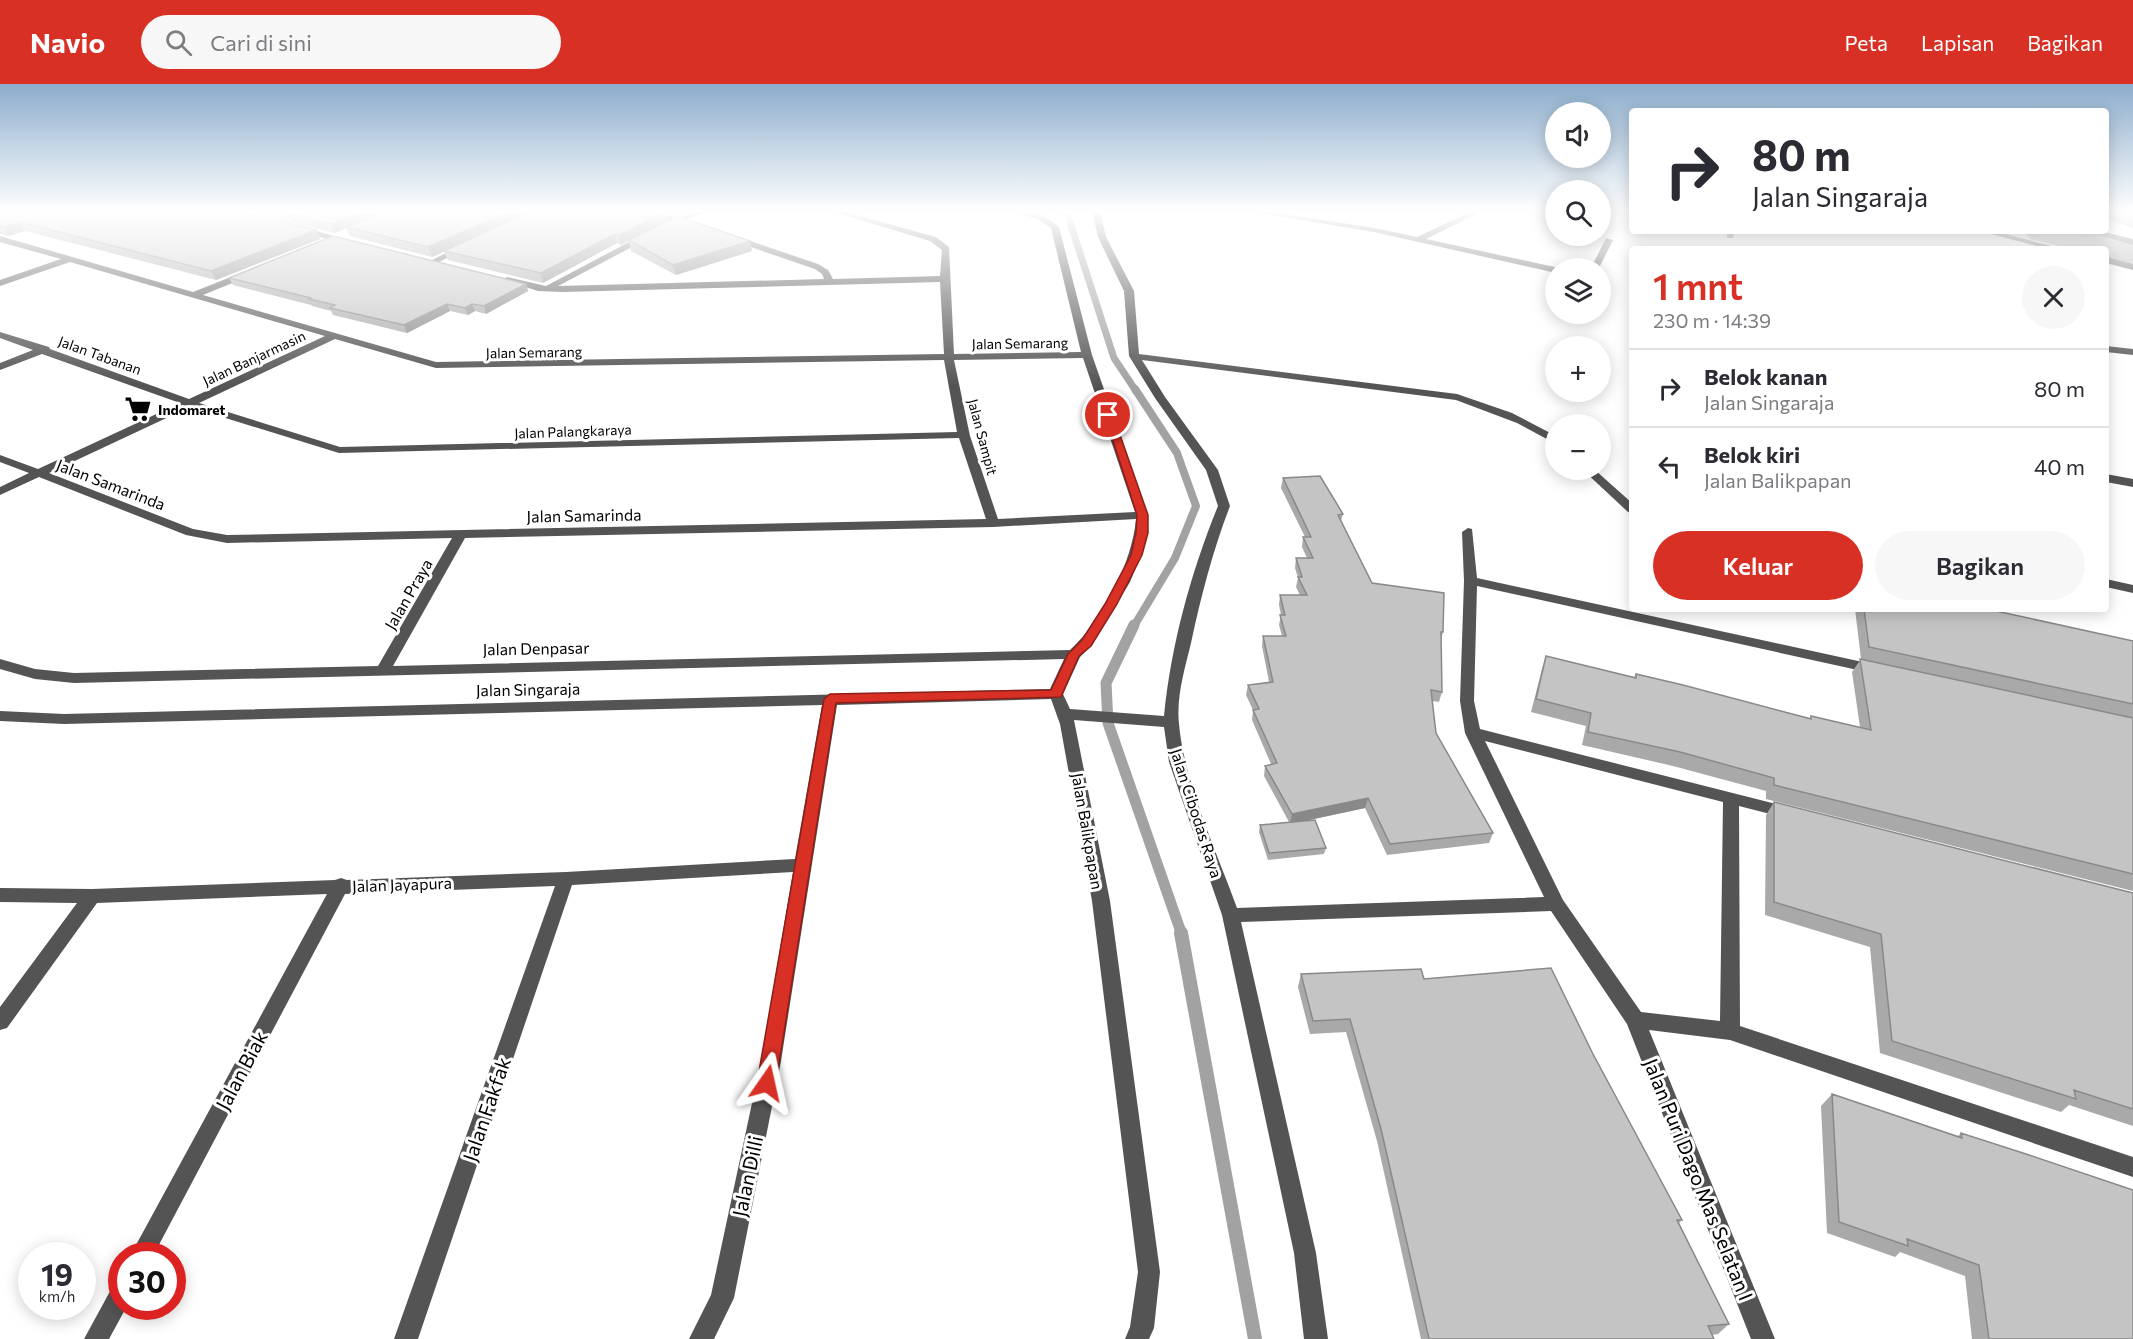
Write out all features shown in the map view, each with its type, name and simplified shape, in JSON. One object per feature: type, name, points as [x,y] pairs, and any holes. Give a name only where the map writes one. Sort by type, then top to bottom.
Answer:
[{"type":"street","points":[[0,283],[39,270]]},
{"type":"street","name":"Jalan Semarang","points":[[103,270],[196,294],[331,337],[420,362],[455,367],[1087,355]]},
{"type":"street","points":[[196,294],[256,270]]},
{"type":"street","points":[[548,288],[583,270]]},
{"type":"street","points":[[824,270],[828,276],[828,283]]},
{"type":"street","name":"Jalan Sampit","points":[[945,270],[949,357],[964,435],[993,523]]},
{"type":"street","points":[[1056,694],[1063,674],[1074,654],[1086,643],[1137,555],[1142,533],[1142,515],[1087,355],[1066,270]]},
{"type":"street","name":"Jalan Cibodas Raya","points":[[1118,270],[1129,291],[1134,356],[1160,398],[1212,470],[1224,506],[1210,541],[1174,679],[1170,722],[1177,762],[1231,915],[1305,1253],[1316,1339]]},
{"type":"street","points":[[496,277],[548,288],[944,279]]},
{"type":"street","name":"Jalan Tabanan","points":[[0,335],[45,349],[189,403]]},
{"type":"street","name":"Jalan Banjarmasin","points":[[0,491],[331,337]]},
{"type":"street","points":[[0,367],[45,349]]},
{"type":"street","points":[[2109,349],[2133,352]]},
{"type":"street","points":[[1134,356],[1457,397],[1495,409],[1545,435]]},
{"type":"street","name":"Jalan Palangkaraya","points":[[189,403],[323,446],[360,451],[964,435]]},
{"type":"street","name":"Jalan Samarinda","points":[[0,458],[190,532],[227,539],[993,523],[1142,515]]},
{"type":"street","points":[[2109,479],[2133,483]]},
{"type":"street","points":[[1600,480],[1629,505]]},
{"type":"street","name":"Jalan Puri Dago Mas Selatan I","points":[[1468,532],[1471,581],[1467,701],[1473,733],[1556,904],[1635,1020],[1763,1339]]},
{"type":"street","name":"Jalan Praya","points":[[383,670],[461,534]]},
{"type":"street","points":[[1471,581],[1891,673]]},
{"type":"street","points":[[2109,584],[2133,589]]},
{"type":"street","name":"Jalan Denpasar","points":[[0,664],[35,674],[74,678],[1074,654]]},
{"type":"street","name":"Jalan Singaraja","points":[[0,716],[64,719],[1056,694]]},
{"type":"street","name":"Jalan Balikpapan","points":[[1056,694],[1064,714],[1101,901],[1149,1272],[1142,1328],[1137,1339]]},
{"type":"street","name":"Jalan Dilli","points":[[701,1339],[722,1298],[771,1061],[830,699]]},
{"type":"street","points":[[1064,714],[1170,722]]},
{"type":"street","points":[[1473,733],[1800,816]]},
{"type":"street","points":[[1730,1030],[1731,799]]},
{"type":"street","name":"Jalan Jayapura","points":[[0,895],[92,896],[341,885],[566,879],[803,865]]},
{"type":"street","name":"Jalan Fakfak","points":[[406,1339],[566,879]]},
{"type":"street","name":"Jalan Biak","points":[[149,1242],[341,885]]},
{"type":"street","points":[[0,1022],[92,896]]},
{"type":"street","points":[[1231,915],[1556,904]]},
{"type":"street","points":[[1635,1020],[1730,1030],[2133,1167]]},
{"type":"street","points":[[96,1339],[108,1318]]},
{"type":"building","points":[[250,270],[468,270],[526,284],[484,306],[472,304],[465,308],[447,304],[404,325],[330,308],[335,305],[229,278]]},
{"type":"building","points":[[526,270],[548,270],[541,273]]},
{"type":"building","points":[[1320,476],[1343,514],[1338,515],[1372,583],[1444,593],[1443,632],[1441,632],[1442,692],[1431,690],[1436,733],[1493,833],[1390,844],[1368,798],[1292,814],[1265,766],[1277,763],[1253,710],[1259,709],[1248,685],[1273,682],[1263,636],[1286,636],[1280,615],[1285,615],[1280,595],[1307,595],[1298,577],[1302,577],[1296,558],[1313,558],[1303,537],[1311,537],[1283,478]]},
{"type":"building","points":[[1864,612],[2001,612],[2133,641],[2133,704],[1869,647]]},
{"type":"building","points":[[1546,656],[1636,678],[1636,674],[1683,685],[1811,719],[1811,716],[1871,730],[1860,659],[2133,718],[2133,874],[1774,785],[1774,778],[1680,752],[1588,732],[1591,713],[1536,699]]},
{"type":"building","points":[[1774,802],[2133,893],[2133,1109],[2074,1090],[2076,1099],[1892,1041],[1881,934],[1774,902]]},
{"type":"building","points":[[1315,820],[1326,848],[1269,853],[1260,825]]},
{"type":"building","points":[[1551,968],[1593,1054],[1682,1220],[1677,1220],[1729,1324],[1708,1326],[1714,1339],[1429,1339],[1381,1129],[1350,1019],[1313,1021],[1301,974],[1421,969],[1424,979]]},
{"type":"building","points":[[1832,1094],[1962,1138],[1961,1133],[2133,1190],[2133,1339],[1989,1339],[1979,1265],[1907,1239],[1908,1246],[1839,1222]]},
{"type":"waterway","points":[[1085,270],[1114,358],[1136,391]]},
{"type":"waterway","points":[[1134,626],[1175,558],[1196,506],[1177,453],[1135,389]]},
{"type":"waterway","points":[[1134,625],[1106,683],[1108,723],[1182,935]]},
{"type":"waterway","points":[[1181,933],[1255,1339]]},
{"type":"place","name":"Indomaret","points":[[138,409]]},
{"type":"route","points":[[767,1083],[830,699],[1056,694],[1063,674],[1074,654],[1086,643],[1111,604],[1137,555],[1142,533],[1142,515],[1108,415]]}]
